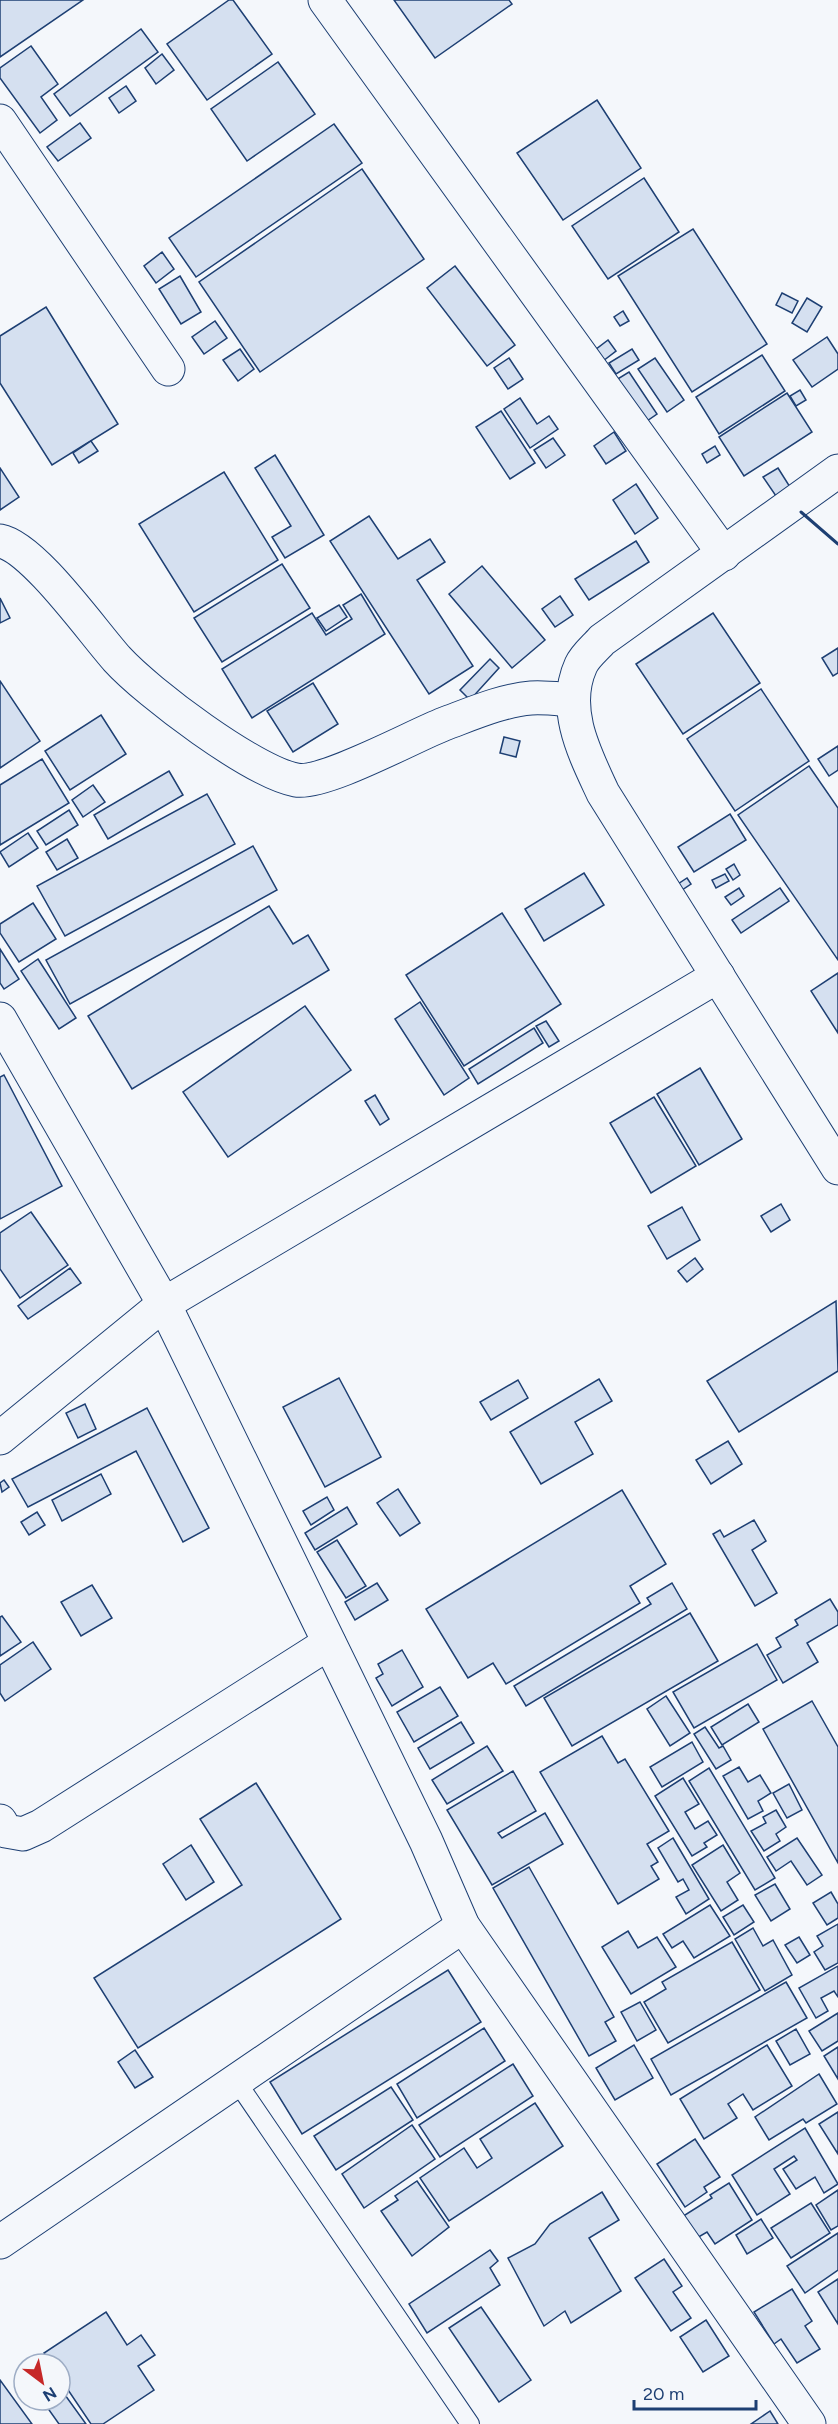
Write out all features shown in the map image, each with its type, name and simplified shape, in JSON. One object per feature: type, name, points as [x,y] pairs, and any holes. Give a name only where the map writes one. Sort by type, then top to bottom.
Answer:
[{"type":"street","points":[[326,0],[724,554]]},
{"type":"street","points":[[0,121],[168,369]]},
{"type":"street","points":[[838,471],[602,640],[581,664],[572,700],[579,742],[603,793],[838,1168]]},
{"type":"street","points":[[0,541],[13,544],[32,560],[119,661],[158,696],[226,745],[278,776],[299,781],[322,777],[443,724],[530,698],[572,700]]},
{"type":"street","points":[[0,1438],[164,1304],[718,976]]},
{"type":"street","points":[[0,1019],[164,1304],[426,1841],[464,1926],[809,2424]]},
{"type":"street","points":[[0,1821],[6,1831],[22,1834],[41,1826],[328,1643]]},
{"type":"street","points":[[0,2242],[464,1926]]},
{"type":"lane","points":[[237,2082],[470,2424]]},
{"type":"building","points":[[0,0],[83,0],[0,57]]},
{"type":"building","points":[[229,0],[233,0],[272,54],[207,100],[167,44]]},
{"type":"building","points":[[394,0],[509,0],[512,4],[435,58]]},
{"type":"building","points":[[141,29],[158,52],[70,116],[54,94]]},
{"type":"building","points":[[31,46],[58,84],[41,97],[57,120],[40,133],[0,78],[0,68]]},
{"type":"building","points":[[162,54],[174,70],[156,84],[145,68]]},
{"type":"building","points":[[278,62],[315,114],[247,161],[211,109]]},
{"type":"building","points":[[126,86],[136,101],[119,113],[109,98]]},
{"type":"building","points":[[597,100],[641,168],[563,220],[517,153]]},
{"type":"building","points":[[80,123],[91,138],[58,161],[47,147]]},
{"type":"building","points":[[334,124],[362,163],[196,277],[169,238]]},
{"type":"building","points":[[362,169],[424,259],[260,372],[199,282]]},
{"type":"building","points":[[644,178],[679,232],[608,279],[572,226]]},
{"type":"building","points":[[693,229],[767,344],[692,392],[618,276]]},
{"type":"building","points":[[162,252],[174,269],[156,283],[144,266]]},
{"type":"building","points":[[455,266],[515,345],[487,366],[427,288]]},
{"type":"building","points":[[180,276],[201,312],[181,324],[159,289]]},
{"type":"building","points":[[782,293],[798,301],[792,313],[776,305]]},
{"type":"building","points":[[807,298],[822,307],[807,332],[792,323]]},
{"type":"building","points":[[46,307],[118,424],[52,465],[0,383],[0,336]]},
{"type":"building","points":[[623,311],[629,321],[620,326],[614,317]]},
{"type":"building","points":[[215,321],[227,338],[204,354],[192,337]]},
{"type":"building","points":[[827,337],[838,354],[838,369],[812,387],[793,360]]},
{"type":"building","points":[[608,340],[616,351],[603,361],[595,350]]},
{"type":"building","points":[[240,349],[254,369],[238,381],[223,360]]},
{"type":"building","points":[[632,349],[639,360],[616,374],[609,363]]},
{"type":"building","points":[[762,355],[785,391],[719,434],[696,397]]},
{"type":"building","points":[[509,358],[523,379],[508,389],[494,368]]},
{"type":"building","points":[[655,358],[684,400],[667,412],[638,369]]},
{"type":"building","points":[[629,372],[657,414],[644,423],[616,380]]},
{"type":"building","points":[[800,390],[806,400],[796,406],[790,396]]},
{"type":"building","points":[[787,393],[812,432],[744,476],[719,437]]},
{"type":"building","points":[[520,398],[537,424],[549,416],[558,429],[530,448],[504,409]]},
{"type":"building","points":[[501,411],[535,463],[510,479],[476,427]]},
{"type":"building","points":[[614,432],[626,451],[606,464],[594,446]]},
{"type":"building","points":[[553,438],[565,455],[546,468],[534,450]]},
{"type":"building","points":[[91,441],[98,451],[79,463],[73,453]]},
{"type":"building","points":[[715,446],[720,455],[707,463],[702,454]]},
{"type":"building","points":[[275,455],[324,535],[285,558],[272,537],[291,526],[255,468]]},
{"type":"building","points":[[0,468],[19,497],[0,510]]},
{"type":"building","points":[[778,468],[790,487],[776,496],[763,477]]},
{"type":"building","points":[[224,472],[278,560],[194,612],[139,524]]},
{"type":"building","points":[[636,484],[658,518],[635,534],[613,500]]},
{"type":"building","points":[[369,516],[398,559],[430,539],[445,562],[417,580],[473,666],[429,694],[330,541]]},
{"type":"building","points":[[636,541],[649,562],[589,600],[575,579]]},
{"type":"building","points":[[282,564],[310,608],[222,662],[194,618]]},
{"type":"building","points":[[482,566],[545,640],[512,668],[449,594]]},
{"type":"building","points":[[361,594],[385,634],[252,718],[222,669],[312,613],[326,635],[352,619],[343,605]]},
{"type":"building","points":[[560,596],[573,615],[555,627],[542,609]]},
{"type":"building","points":[[0,598],[10,618],[0,623]]},
{"type":"building","points":[[339,605],[347,617],[326,631],[317,618]]},
{"type":"building","points":[[713,613],[760,683],[683,734],[636,664]]},
{"type":"building","points":[[838,648],[838,673],[833,676],[822,658]]},
{"type":"building","points":[[490,659],[499,668],[470,700],[460,690]]},
{"type":"building","points":[[0,681],[40,741],[0,768]]},
{"type":"building","points":[[313,683],[338,724],[293,752],[267,711]]},
{"type":"building","points":[[761,689],[809,761],[735,811],[687,739]]},
{"type":"building","points":[[101,715],[126,754],[70,790],[45,751]]},
{"type":"building","points":[[504,737],[520,741],[516,757],[500,753]]},
{"type":"building","points":[[838,746],[838,770],[829,776],[818,759]]},
{"type":"building","points":[[42,759],[69,803],[0,845],[0,785]]},
{"type":"building","points":[[809,766],[838,808],[838,960],[738,815]]},
{"type":"building","points":[[169,771],[183,795],[108,839],[94,815]]},
{"type":"building","points":[[93,785],[105,802],[83,817],[72,800]]},
{"type":"building","points":[[207,794],[235,844],[65,936],[37,886]]},
{"type":"building","points":[[69,810],[78,825],[46,845],[37,831]]},
{"type":"building","points":[[730,814],[746,840],[694,872],[678,847]]},
{"type":"building","points":[[28,833],[38,848],[9,867],[0,852]]},
{"type":"building","points":[[67,839],[78,858],[57,870],[46,852]]},
{"type":"building","points":[[253,846],[277,890],[70,1004],[46,960]]},
{"type":"building","points":[[734,864],[740,875],[733,880],[726,869]]},
{"type":"building","points":[[584,873],[604,905],[544,941],[525,909]]},
{"type":"building","points":[[725,874],[729,881],[716,888],[712,880]]},
{"type":"building","points":[[687,878],[691,884],[682,890],[678,884]]},
{"type":"building","points":[[739,888],[744,896],[731,905],[725,897]]},
{"type":"building","points":[[780,888],[789,901],[741,933],[732,920]]},
{"type":"building","points":[[33,903],[56,939],[19,962],[0,933],[0,924]]},
{"type":"building","points":[[269,906],[293,944],[308,935],[329,970],[132,1089],[88,1016]]},
{"type":"building","points":[[502,913],[561,1004],[464,1066],[406,975]]},
{"type":"building","points":[[0,949],[19,979],[4,989],[0,983]]},
{"type":"building","points":[[38,959],[76,1018],[59,1029],[21,971]]},
{"type":"building","points":[[838,973],[838,1033],[811,991]]},
{"type":"building","points":[[420,1002],[469,1078],[444,1095],[395,1019]]},
{"type":"building","points":[[305,1006],[351,1070],[228,1157],[183,1092]]},
{"type":"building","points":[[546,1021],[559,1041],[549,1047],[536,1026]]},
{"type":"building","points":[[534,1028],[543,1043],[478,1084],[469,1069]]},
{"type":"building","points":[[700,1068],[742,1139],[699,1165],[657,1094]]},
{"type":"building","points":[[4,1075],[62,1186],[0,1219],[0,1077]]},
{"type":"building","points":[[375,1095],[389,1119],[380,1125],[365,1101]]},
{"type":"building","points":[[654,1097],[696,1166],[651,1193],[610,1123]]},
{"type":"building","points":[[781,1204],[790,1220],[771,1232],[761,1216]]},
{"type":"building","points":[[682,1207],[700,1240],[667,1259],[648,1226]]},
{"type":"building","points":[[31,1212],[68,1265],[20,1298],[0,1269],[0,1233]]},
{"type":"building","points":[[695,1258],[703,1269],[687,1282],[678,1271]]},
{"type":"building","points":[[70,1268],[81,1283],[28,1319],[18,1306]]},
{"type":"building","points":[[836,1301],[838,1371],[739,1432],[707,1381]]},
{"type":"building","points":[[339,1378],[381,1457],[325,1487],[283,1407]]},
{"type":"building","points":[[599,1379],[612,1401],[575,1422],[593,1454],[541,1484],[510,1432]]},
{"type":"building","points":[[518,1380],[528,1398],[491,1420],[480,1402]]},
{"type":"building","points":[[85,1404],[96,1429],[78,1438],[66,1413]]},
{"type":"building","points":[[147,1408],[209,1528],[183,1542],[136,1451],[28,1507],[12,1479]]},
{"type":"building","points":[[728,1441],[742,1464],[711,1484],[696,1460]]},
{"type":"building","points":[[101,1474],[111,1494],[62,1521],[52,1500]]},
{"type":"building","points":[[4,1480],[9,1487],[2,1492],[0,1483]]},
{"type":"building","points":[[398,1489],[420,1523],[400,1536],[377,1503]]},
{"type":"building","points":[[622,1490],[666,1564],[630,1586],[640,1603],[506,1684],[493,1663],[468,1678],[426,1609]]},
{"type":"building","points":[[327,1497],[334,1510],[311,1525],[303,1511]]},
{"type":"building","points":[[347,1507],[357,1524],[315,1550],[305,1533]]},
{"type":"building","points":[[37,1512],[45,1525],[29,1535],[21,1522]]},
{"type":"building","points":[[754,1520],[766,1541],[752,1550],[777,1593],[755,1606],[713,1534],[720,1530],[724,1537]]},
{"type":"building","points":[[337,1540],[366,1586],[346,1598],[317,1552]]},
{"type":"building","points":[[377,1583],[388,1600],[355,1620],[345,1602]]},
{"type":"building","points":[[672,1583],[687,1609],[526,1706],[514,1686],[651,1604],[647,1598]]},
{"type":"building","points":[[92,1585],[112,1618],[81,1636],[61,1602]]},
{"type":"building","points":[[830,1599],[838,1612],[838,1625],[807,1643],[818,1662],[783,1683],[767,1655],[781,1647],[776,1638],[798,1625],[795,1620]]},
{"type":"building","points":[[690,1613],[718,1661],[572,1746],[544,1698]]},
{"type":"building","points":[[2,1616],[21,1642],[0,1656],[0,1617]]},
{"type":"building","points":[[33,1642],[51,1669],[5,1701],[0,1693],[0,1665]]},
{"type":"building","points":[[757,1644],[777,1680],[694,1728],[673,1692]]},
{"type":"building","points":[[402,1650],[423,1687],[392,1706],[376,1678],[383,1674],[378,1664]]},
{"type":"building","points":[[440,1687],[458,1716],[414,1742],[397,1712]]},
{"type":"building","points":[[666,1696],[690,1733],[670,1746],[647,1709]]},
{"type":"building","points":[[812,1701],[838,1747],[838,1863],[763,1729]]},
{"type":"building","points":[[748,1704],[759,1722],[722,1745],[711,1727]]},
{"type":"building","points":[[461,1722],[474,1743],[430,1769],[418,1748]]},
{"type":"building","points":[[705,1727],[719,1748],[723,1746],[731,1760],[716,1769],[694,1734]]},
{"type":"building","points":[[602,1736],[618,1763],[625,1759],[669,1831],[647,1844],[658,1862],[651,1866],[659,1879],[618,1904],[540,1772]]},
{"type":"building","points":[[692,1742],[703,1762],[662,1787],[650,1767]]},
{"type":"building","points":[[487,1746],[503,1771],[447,1804],[432,1780]]},
{"type":"building","points":[[739,1767],[748,1782],[760,1775],[771,1793],[758,1801],[763,1811],[748,1819],[723,1776]]},
{"type":"building","points":[[709,1768],[775,1878],[755,1890],[689,1781]]},
{"type":"building","points":[[513,1771],[536,1811],[498,1833],[502,1838],[545,1813],[563,1844],[492,1885],[447,1810]]},
{"type":"building","points":[[683,1778],[699,1804],[685,1812],[695,1829],[708,1821],[717,1835],[704,1843],[707,1847],[692,1856],[655,1796]]},
{"type":"building","points":[[256,1783],[341,1919],[138,2048],[94,1978],[242,1885],[200,1819]]},
{"type":"building","points":[[789,1784],[802,1810],[787,1818],[773,1793]]},
{"type":"building","points":[[776,1810],[786,1827],[776,1834],[780,1841],[764,1851],[751,1831],[766,1823],[763,1817]]},
{"type":"building","points":[[673,1838],[709,1899],[686,1914],[676,1897],[689,1890],[683,1879],[678,1882],[658,1848]]},
{"type":"building","points":[[797,1838],[822,1875],[807,1885],[791,1861],[776,1871],[767,1857]]},
{"type":"building","points":[[191,1845],[214,1882],[186,1900],[163,1864]]},
{"type":"building","points":[[723,1845],[740,1873],[727,1882],[738,1900],[721,1911],[692,1865]]},
{"type":"building","points":[[529,1867],[614,2017],[605,2022],[616,2041],[589,2056],[493,1888]]},
{"type":"building","points":[[775,1884],[790,1909],[771,1921],[755,1895]]},
{"type":"building","points":[[831,1892],[838,1904],[838,1918],[827,1925],[813,1903]]},
{"type":"building","points":[[710,1905],[730,1936],[694,1958],[683,1941],[672,1948],[663,1934]]},
{"type":"building","points":[[743,1905],[754,1922],[734,1935],[723,1917]]},
{"type":"building","points":[[838,1924],[838,1963],[825,1970],[814,1952],[823,1946],[817,1936]]},
{"type":"building","points":[[753,1928],[763,1946],[773,1940],[792,1975],[765,1991],[735,1939]]},
{"type":"building","points":[[628,1931],[638,1948],[657,1937],[676,1967],[631,1994],[602,1947]]},
{"type":"building","points":[[799,1937],[810,1955],[797,1963],[785,1945]]},
{"type":"building","points":[[732,1942],[760,1990],[668,2043],[644,2002],[666,1989],[662,1982]]},
{"type":"building","points":[[838,1966],[838,1997],[834,1991],[821,1998],[828,2011],[816,2018],[799,1988]]},
{"type":"building","points":[[448,1970],[481,2022],[302,2134],[270,2082]]},
{"type":"building","points":[[786,1982],[807,2018],[671,2095],[651,2059]]},
{"type":"building","points":[[640,2002],[656,2030],[637,2041],[621,2012]]},
{"type":"building","points":[[838,2013],[838,2041],[822,2051],[809,2031]]},
{"type":"building","points":[[484,2028],[505,2061],[417,2118],[397,2084]]},
{"type":"building","points":[[796,2029],[810,2054],[790,2065],[776,2041]]},
{"type":"building","points":[[634,2045],[653,2078],[615,2100],[596,2068]]},
{"type":"building","points":[[767,2045],[792,2086],[753,2110],[743,2094],[728,2104],[737,2118],[704,2139],[680,2099]]},
{"type":"building","points":[[838,2047],[838,2079],[824,2056]]},
{"type":"building","points":[[135,2050],[153,2077],[135,2088],[118,2062]]},
{"type":"building","points":[[513,2064],[533,2096],[440,2157],[419,2125]]},
{"type":"building","points":[[819,2074],[837,2104],[806,2123],[803,2119],[769,2140],[755,2117]]},
{"type":"building","points":[[391,2087],[413,2120],[336,2170],[314,2136]]},
{"type":"building","points":[[535,2103],[563,2146],[449,2221],[420,2178],[464,2148],[477,2168],[492,2158],[480,2139]]},
{"type":"building","points":[[838,2112],[838,2154],[819,2124]]},
{"type":"building","points":[[412,2125],[435,2159],[364,2208],[342,2174]]},
{"type":"building","points":[[805,2128],[838,2184],[824,2193],[815,2177],[796,2189],[783,2169],[797,2160],[794,2156],[774,2169],[790,2194],[757,2215],[732,2175]]},
{"type":"building","points":[[695,2139],[720,2177],[704,2187],[707,2192],[685,2207],[657,2164]]},
{"type":"building","points":[[417,2181],[449,2227],[412,2256],[381,2211],[398,2200],[395,2196]]},
{"type":"building","points":[[729,2183],[752,2220],[715,2244],[707,2232],[690,2242],[677,2220],[712,2198],[710,2195]]},
{"type":"building","points":[[838,2190],[838,2226],[831,2230],[816,2205]]},
{"type":"building","points":[[602,2192],[619,2220],[589,2238],[621,2291],[571,2323],[565,2311],[544,2326],[508,2258],[535,2244],[550,2224]]},
{"type":"building","points":[[811,2203],[830,2233],[791,2258],[771,2228]]},
{"type":"building","points":[[761,2219],[773,2238],[747,2254],[736,2235]]},
{"type":"building","points":[[838,2233],[838,2270],[805,2293],[787,2266]]},
{"type":"building","points":[[490,2250],[498,2261],[490,2268],[500,2285],[427,2333],[409,2304]]},
{"type":"building","points":[[664,2259],[682,2286],[673,2292],[691,2318],[671,2331],[635,2278]]},
{"type":"building","points":[[838,2279],[838,2324],[818,2292]]},
{"type":"building","points":[[792,2289],[812,2321],[805,2326],[820,2349],[797,2363],[781,2339],[774,2344],[754,2312]]},
{"type":"building","points":[[481,2307],[531,2380],[499,2402],[449,2328]]},
{"type":"building","points":[[106,2312],[127,2345],[141,2335],[155,2355],[138,2366],[154,2390],[103,2424],[91,2424],[72,2396],[72,2352],[46,2352]]},
{"type":"building","points":[[706,2320],[729,2356],[703,2372],[680,2337]]},
{"type":"building","points":[[0,2380],[12,2396],[12,2412],[23,2412],[32,2424],[0,2424]]},
{"type":"building","points":[[72,2405],[86,2424],[59,2424],[50,2412],[72,2412]]},
{"type":"building","points":[[770,2411],[778,2424],[751,2424]]},
{"type":"wall","points":[[801,512],[838,544]]}]
